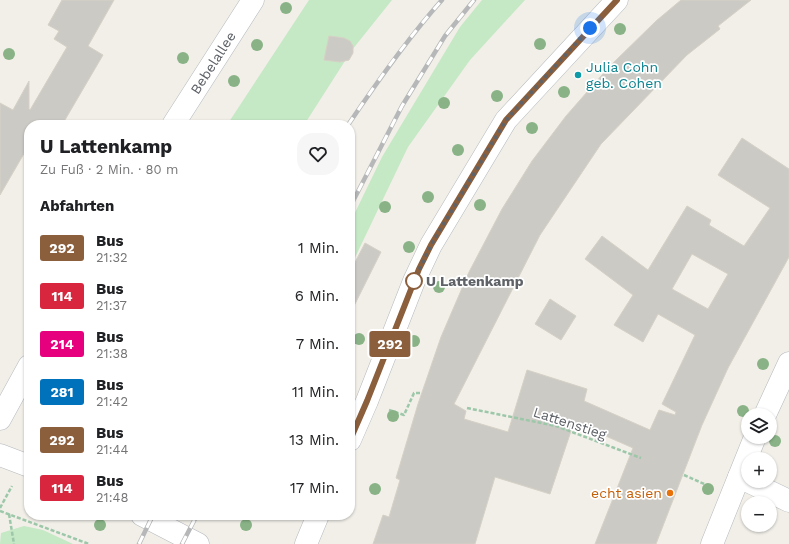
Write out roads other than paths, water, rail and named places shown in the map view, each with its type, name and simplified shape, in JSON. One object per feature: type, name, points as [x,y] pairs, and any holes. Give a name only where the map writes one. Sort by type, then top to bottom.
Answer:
[{"type":"street","name":"Bebelallee","points":[[176,120],[253,0]]},
{"type":"street","points":[[355,429],[414,281],[431,245],[506,120],[617,0]]},
{"type":"street","points":[[768,408],[789,363]]},
{"type":"street","points":[[0,419],[24,375]]},
{"type":"street","points":[[712,544],[752,444]]},
{"type":"street","points":[[0,455],[24,464]]},
{"type":"street","points":[[739,477],[789,501]]},
{"type":"street","points":[[152,520],[198,544]]},
{"type":"street","points":[[306,544],[316,520]]},
{"type":"railway","points":[[351,120],[393,61],[442,0]]},
{"type":"railway","points":[[355,197],[402,106],[445,36],[474,0]]},
{"type":"railway","points":[[139,544],[151,520]]},
{"type":"railway","points":[[182,544],[194,520]]},
{"type":"place","name":"Julia Cohn geb. Cohen","points":[[578,75]]},
{"type":"place","name":"U Lattenkamp","points":[[414,281]]},
{"type":"place","name":"echt asien","points":[[670,493]]}]
